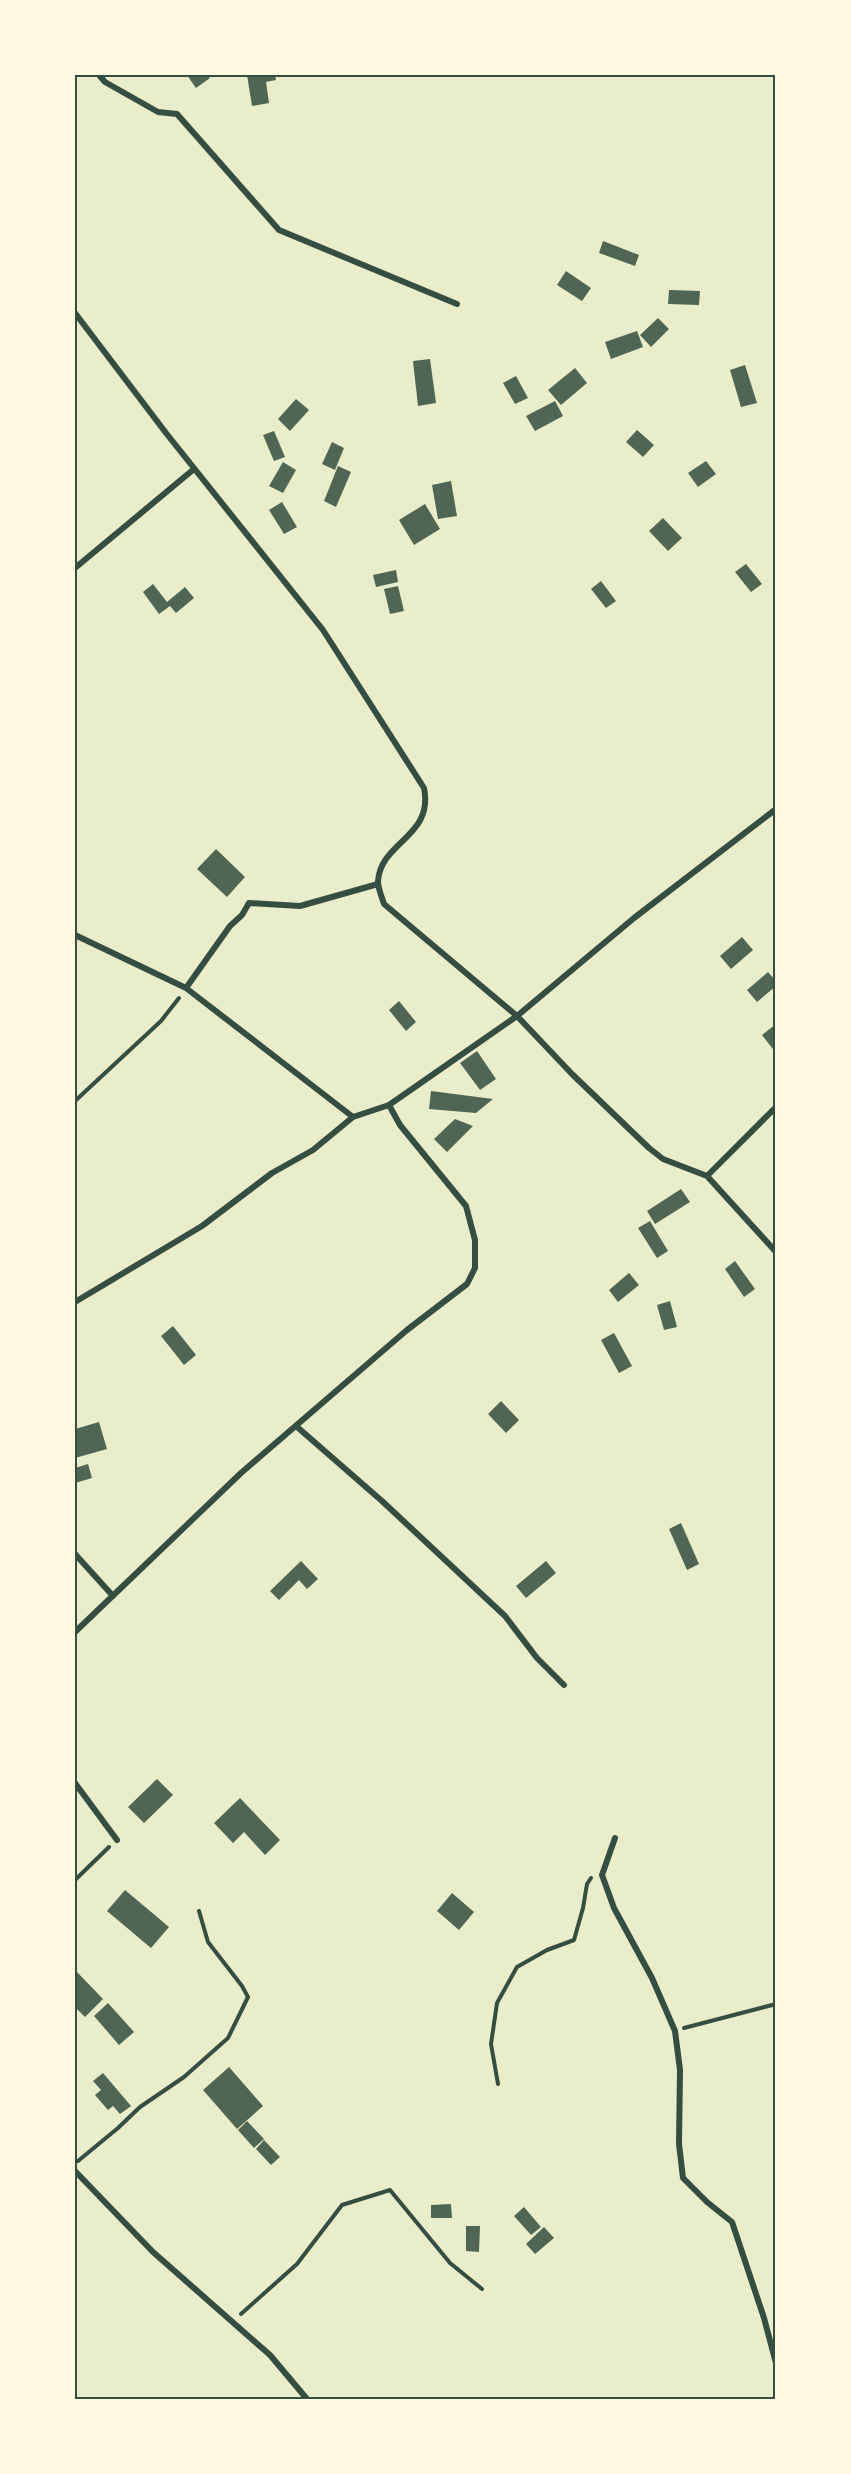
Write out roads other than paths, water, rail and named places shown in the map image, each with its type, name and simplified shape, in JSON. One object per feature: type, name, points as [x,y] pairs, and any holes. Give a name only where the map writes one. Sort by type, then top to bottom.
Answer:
[{"type":"street","points":[[99,75],[105,82],[158,112],[177,114],[279,230],[457,304]]},
{"type":"street","points":[[75,313],[194,469],[323,630],[424,788],[427,800],[425,812],[419,824],[382,864],[378,884],[384,904],[517,1016],[572,1074],[649,1148],[663,1159],[707,1176],[776,1252]]},
{"type":"street","points":[[75,567],[194,469]]},
{"type":"street","points":[[75,1302],[202,1226],[272,1173],[313,1150],[353,1118],[389,1105],[517,1016],[634,918],[776,809]]},
{"type":"street","points":[[186,988],[249,903],[300,906],[378,884]]},
{"type":"street","points":[[75,935],[186,988],[353,1118]]},
{"type":"street","points":[[75,1632],[204,1508],[296,1426],[407,1330],[467,1284],[476,1268],[475,1240],[466,1206],[400,1125],[389,1105]]},
{"type":"street","points":[[707,1176],[776,1107]]},
{"type":"street","points":[[296,1426],[382,1501],[505,1616],[537,1658],[564,1685]]},
{"type":"street","points":[[75,1554],[114,1596]]},
{"type":"street","points":[[75,1783],[117,1840]]},
{"type":"street","points":[[615,1838],[602,1875],[614,1908],[652,1978],[675,2031],[680,2070],[679,2144],[683,2178],[707,2202],[732,2222],[764,2318],[776,2363]]},
{"type":"street","points":[[75,2171],[153,2252],[270,2355],[307,2399]]}]
